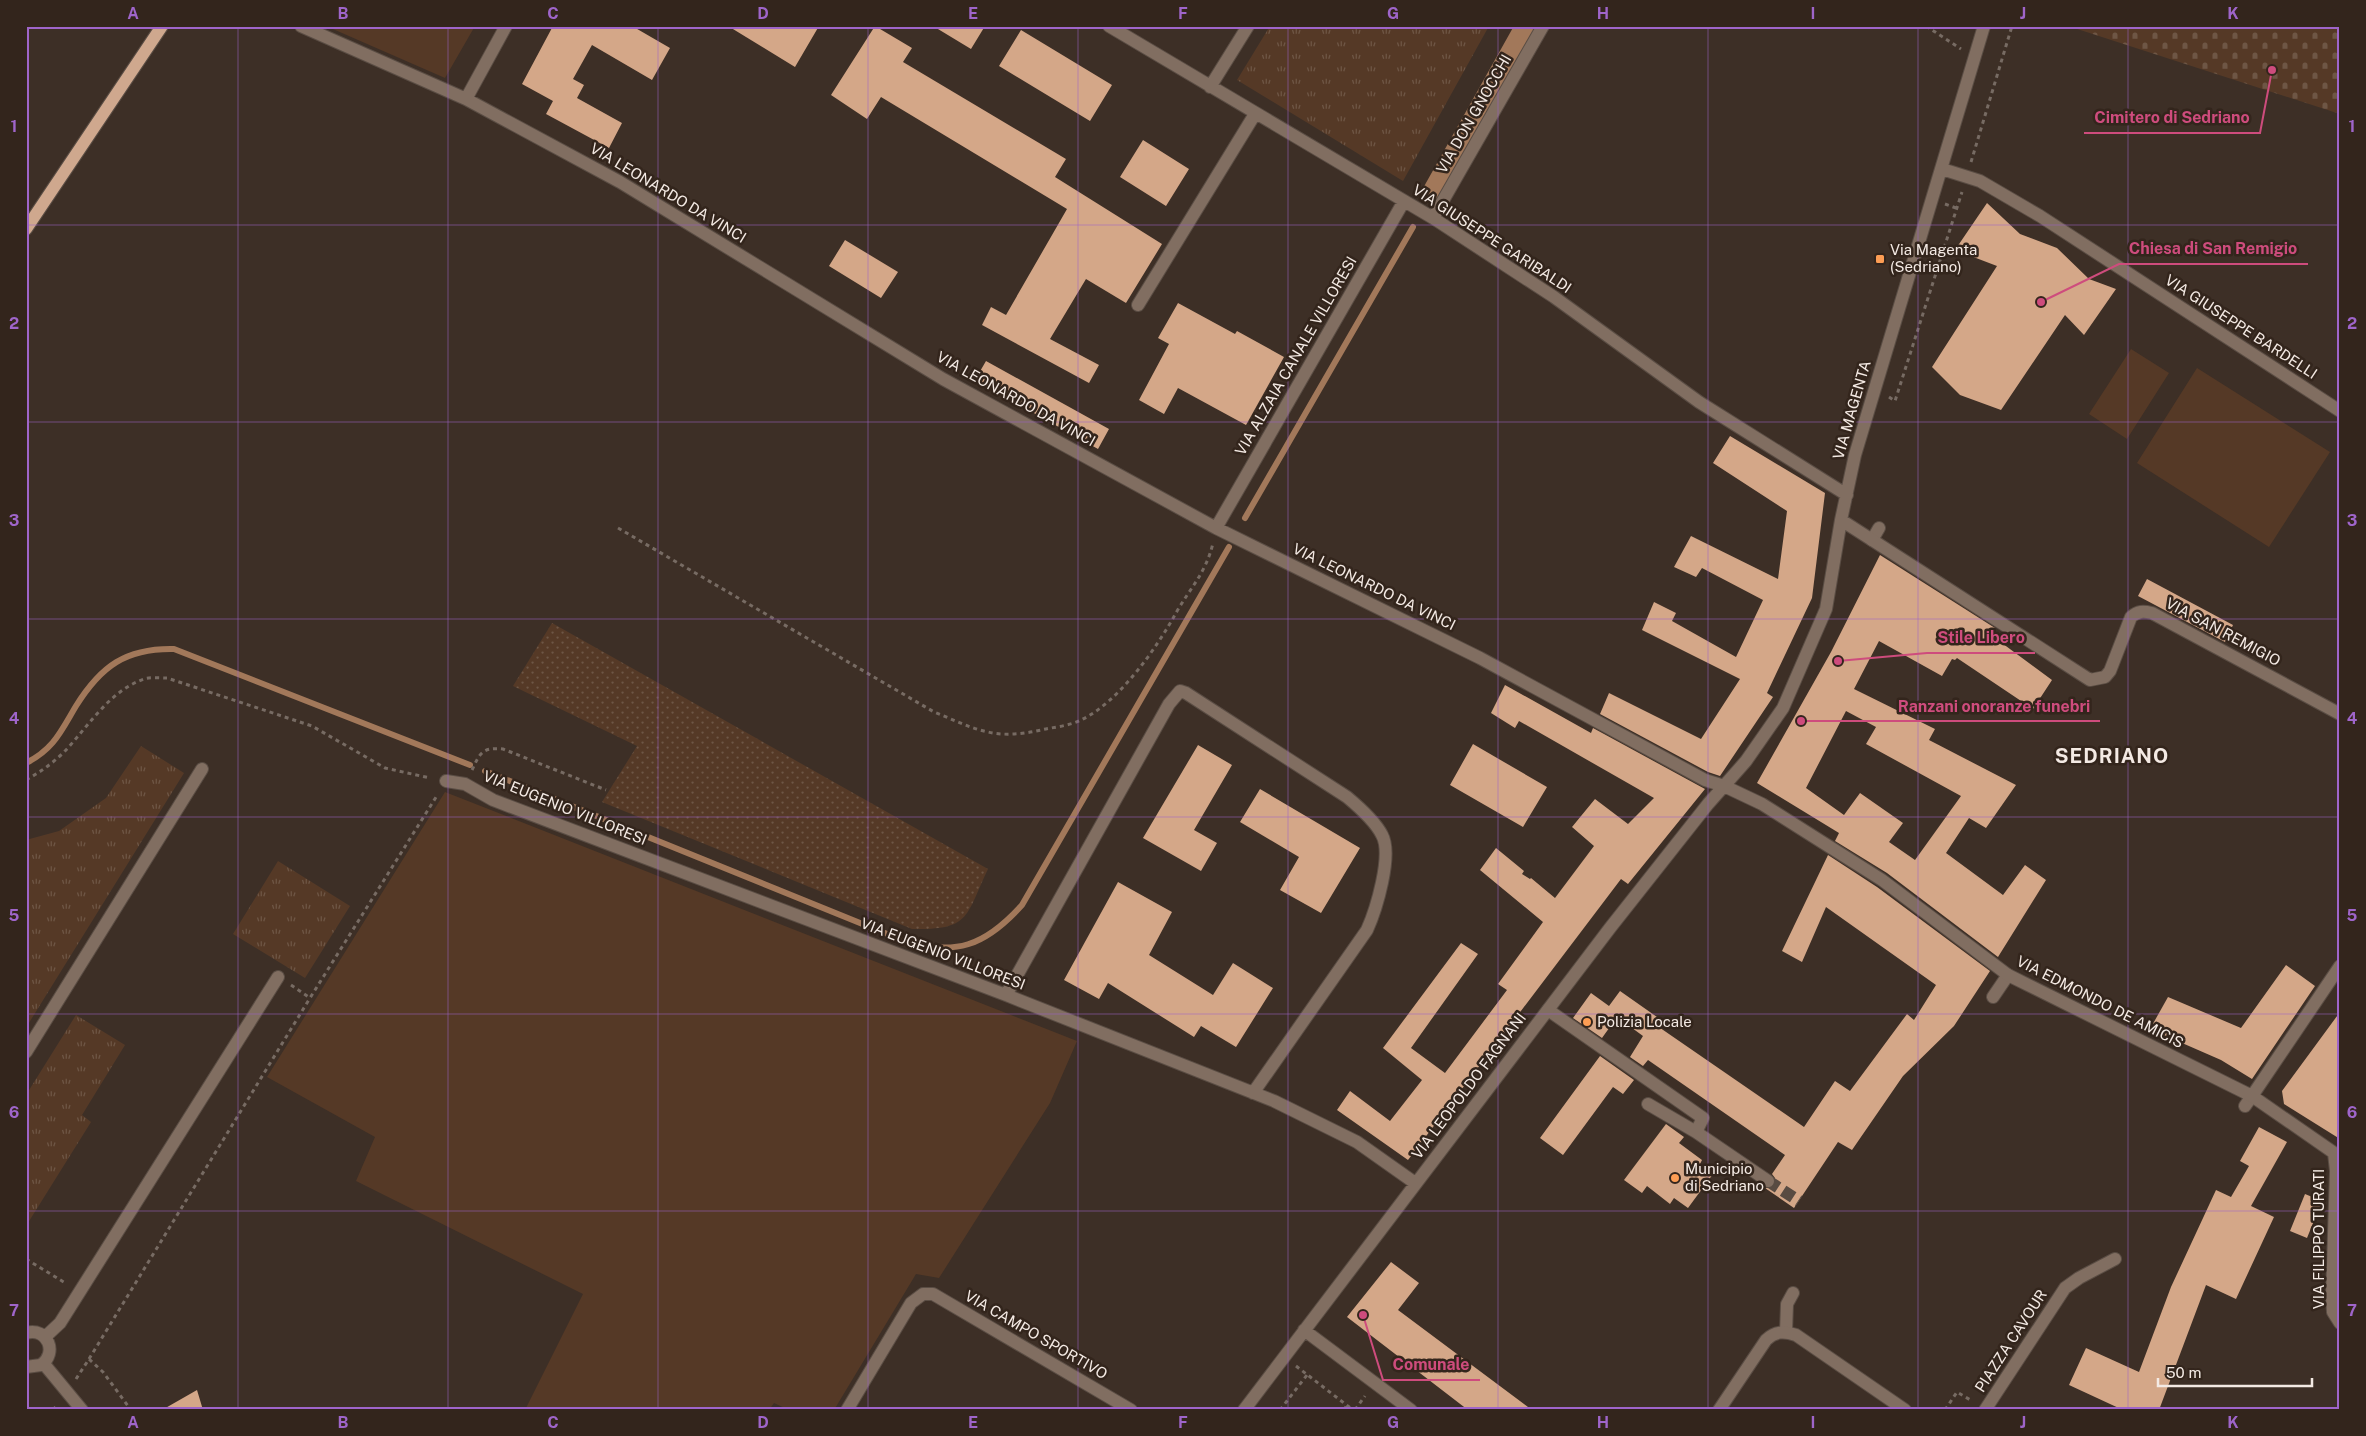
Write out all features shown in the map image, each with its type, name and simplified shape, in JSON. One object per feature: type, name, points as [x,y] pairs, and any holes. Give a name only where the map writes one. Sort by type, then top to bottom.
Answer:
[{"type":"main road","points":[[26,230],[162,26]]},
{"type":"street","name":"VIA LEONARDO DA VINCI","points":[[301,26],[466,99],[620,182],[943,379],[1216,528],[1480,658],[1705,780],[1724,786]]},
{"type":"street","points":[[466,99],[506,26]]},
{"type":"street","name":"VIA GIUSEPPE GARIBALDI","points":[[1109,26],[1433,218],[1554,297],[1699,402],[1847,495]]},
{"type":"street","points":[[1210,87],[1248,26]]},
{"type":"street","name":"VIA DON GNOCCHI","points":[[1433,218],[1543,26]]},
{"type":"street","name":"VIA MAGENTA","points":[[1724,786],[1746,761],[1783,708],[1826,609],[1841,520],[1863,430],[1984,26]]},
{"type":"street","points":[[1138,305],[1255,114]]},
{"type":"street","name":"VIA GIUSEPPE BARDELLI","points":[[1942,169],[1980,181],[2040,216],[2340,411]]},
{"type":"street","name":"VIA ALZAIA CANALE VILLORESI","points":[[1216,528],[1404,201]]},
{"type":"street","name":"VIA SAN REMIGIO","points":[[1841,520],[2090,680],[2105,676],[2110,671],[2131,617],[2137,612],[2144,611],[2152,613],[2340,714]]},
{"type":"street","points":[[1872,540],[1879,528]]},
{"type":"street","points":[[1006,995],[1169,704],[1180,692],[1186,694],[1347,798],[1357,806],[1383,836],[1386,852],[1376,909],[1367,930],[1253,1093]]},
{"type":"street","points":[[26,1052],[202,769]]},
{"type":"street","name":"VIA EUGENIO VILLORESI","points":[[446,781],[465,784],[493,800],[1006,995],[1253,1093],[1356,1142],[1415,1183]]},
{"type":"street","name":"VIA EDMONDO DE AMICIS","points":[[1724,786],[1762,804],[1882,880],[2008,975],[2249,1101],[2337,1155]]},
{"type":"street","name":"VIA LEOPOLDO FAGNANI","points":[[1244,1410],[1548,1010],[1724,786]]},
{"type":"street","points":[[2249,1101],[2340,966]]},
{"type":"street","points":[[1993,997],[2008,975]]},
{"type":"street","points":[[45,1337],[60,1323],[278,977]]},
{"type":"street","points":[[1548,1010],[1703,1118],[1696,1132]]},
{"type":"street","points":[[1648,1104],[1696,1132],[1768,1181]]},
{"type":"street","name":"VIA FILIPPO TURATI","points":[[2337,1155],[2332,1297],[2333,1312],[2340,1324]]},
{"type":"street","name":"PIAZZA CAVOUR","points":[[1985,1410],[2065,1288],[2114,1258]]},
{"type":"street","name":"VIA CAMPO SPORTIVO","points":[[847,1410],[904,1314],[916,1298],[923,1294],[933,1294],[1131,1410]]},
{"type":"street","points":[[1791,1333],[1787,1304],[1793,1294]]},
{"type":"street","points":[[1304,1330],[1411,1410]]},
{"type":"street","points":[[26,1332],[37,1332],[45,1337],[50,1345],[50,1351],[44,1364],[36,1367],[26,1367]]},
{"type":"street","points":[[1720,1410],[1766,1340],[1772,1334],[1791,1333],[1905,1410]]},
{"type":"street","points":[[44,1364],[82,1410]]},
{"type":"path","points":[[1926,26],[1974,58]]},
{"type":"path","points":[[1895,400],[2012,26]]},
{"type":"path","points":[[618,528],[934,712],[989,733],[1009,735],[1081,721],[1102,706],[1118,691],[1152,650],[1203,574],[1210,556],[1216,528]]},
{"type":"path","points":[[26,780],[44,770],[63,753],[104,706],[125,688],[145,678],[167,678],[312,726],[385,768],[446,781],[310,998],[89,1359],[68,1392],[53,1410]]},
{"type":"path","points":[[465,784],[479,756],[485,750],[491,748],[503,749],[606,790]]},
{"type":"path","points":[[278,977],[310,998]]},
{"type":"path","points":[[26,1259],[80,1292]]},
{"type":"path","points":[[1284,1357],[1353,1410]]},
{"type":"path","points":[[89,1359],[103,1372],[131,1410]]},
{"type":"path","points":[[1280,1410],[1307,1374]]},
{"type":"path","points":[[1945,1410],[1957,1392],[1985,1410]]},
{"type":"path","points":[[1344,1410],[1347,1405]]},
{"type":"green space","points":[[326,26],[475,26],[445,78]]},
{"type":"green space","points":[[1270,26],[1489,26],[1403,181],[1237,80]]},
{"type":"green space","points":[[2068,26],[2340,26],[2340,114]]},
{"type":"green space","points":[[2131,349],[2169,373],[2127,439],[2089,414]]},
{"type":"green space","points":[[2197,368],[2330,452],[2269,547],[2137,463]]},
{"type":"green space","points":[[552,623],[988,869],[975,899],[964,917],[946,927],[912,929],[602,802],[637,746],[513,686]]},
{"type":"green space","points":[[141,746],[184,773],[27,1026],[26,840],[59,831],[106,798]]},
{"type":"green space","points":[[445,792],[1077,1041],[1050,1103],[939,1278],[916,1274],[834,1410],[789,1410],[774,1403],[769,1410],[525,1410],[583,1294],[356,1181],[375,1137],[267,1077]]},
{"type":"green space","points":[[278,861],[350,906],[305,978],[233,934]]},
{"type":"green space","points":[[76,1015],[125,1045],[82,1115],[91,1122],[26,1226],[26,1095]]},
{"type":"building","points":[[553,26],[632,26],[670,48],[652,80],[592,45],[573,79],[584,85],[577,98],[622,123],[609,148],[546,114],[553,101],[522,84]]},
{"type":"building","points":[[728,26],[819,26],[795,67]]},
{"type":"building","points":[[875,26],[912,48],[903,62],[1066,159],[1055,177],[1162,244],[1126,303],[1086,279],[1050,339],[1099,365],[1089,383],[982,325],[991,307],[1006,315],[1067,209],[881,97],[867,119],[831,95]]},
{"type":"building","points":[[933,26],[985,26],[971,49]]},
{"type":"building","points":[[1021,30],[1112,85],[1090,121],[999,66]]},
{"type":"building","points":[[1143,140],[1189,169],[1166,206],[1120,177]]},
{"type":"building","points":[[1987,203],[2020,234],[2057,248],[2089,279],[2116,289],[2084,335],[2065,315],[2001,410],[1960,395],[1932,367],[1997,266],[1955,250]]},
{"type":"building","points":[[845,240],[898,272],[881,298],[829,266]]},
{"type":"building","points":[[1178,303],[1235,334],[1237,331],[1284,357],[1246,425],[1178,388],[1164,414],[1139,400],[1169,344],[1158,338]]},
{"type":"building","points":[[986,361],[1109,429],[1098,449],[975,380]]},
{"type":"building","points":[[1730,436],[1825,493],[1812,598],[1767,693],[1773,697],[1720,776],[1708,772],[1600,714],[1609,693],[1701,739],[1740,679],[1642,630],[1654,602],[1676,613],[1672,621],[1736,657],[1763,600],[1702,568],[1696,577],[1674,567],[1691,536],[1778,579],[1787,511],[1713,463]]},
{"type":"building","points":[[1880,555],[1995,628],[1991,635],[2052,680],[2033,709],[1957,658],[1955,660],[1952,659],[1942,676],[1879,641],[1854,689],[1935,729],[1929,740],[2016,785],[1986,828],[1969,818],[1946,853],[2003,895],[2025,865],[2046,880],[1998,957],[1887,873],[1835,841],[1839,833],[1757,783],[1831,652]],"holes":[[[1846,711],[1876,727],[1866,744],[1961,796],[1915,860],[1889,842],[1903,823],[1860,793],[1844,815],[1806,788]]]},
{"type":"building","points":[[2147,579],[2233,625],[2225,642],[2138,596]]},
{"type":"building","points":[[1505,685],[1591,733],[1593,728],[1705,789],[1628,884],[1621,879],[1408,1160],[1337,1110],[1350,1091],[1390,1121],[1422,1080],[1383,1048],[1461,943],[1478,954],[1411,1048],[1445,1073],[1507,990],[1498,984],[1543,922],[1480,870],[1496,848],[1524,871],[1522,874],[1531,878],[1555,898],[1594,846],[1572,827],[1595,799],[1628,824],[1654,798],[1519,721],[1515,728],[1491,713]]},
{"type":"building","points":[[1473,744],[1547,787],[1523,827],[1450,785]]},
{"type":"building","points":[[1198,745],[1232,765],[1194,830],[1217,843],[1201,871],[1143,838]]},
{"type":"building","points":[[1260,789],[1360,848],[1321,913],[1280,890],[1299,857],[1240,822]]},
{"type":"building","points":[[1828,855],[1877,887],[1990,971],[1954,1026],[1903,1076],[1852,1150],[1838,1142],[1794,1208],[1765,1188],[1771,1188],[1775,1185],[1775,1178],[1772,1174],[1785,1155],[1648,1060],[1643,1066],[1630,1057],[1643,1036],[1617,1017],[1602,1038],[1573,1018],[1591,993],[1609,1006],[1620,991],[1657,1017],[1653,1023],[1804,1127],[1835,1081],[1850,1091],[1907,1014],[1914,1020],[1936,985],[1826,907],[1802,962],[1782,951]]},
{"type":"building","points":[[1118,882],[1172,912],[1149,955],[1213,995],[1233,963],[1273,988],[1236,1047],[1201,1026],[1194,1037],[1108,983],[1099,999],[1064,980]]},
{"type":"building","points":[[2286,965],[2315,986],[2252,1079],[2221,1060],[2150,1029],[2168,997],[2241,1028]]},
{"type":"building","points":[[2340,1012],[2340,1139],[2284,1104],[2282,1091]]},
{"type":"building","points":[[1600,1056],[1634,1080],[1623,1094],[1613,1087],[1563,1155],[1540,1138]]},
{"type":"building","points":[[1666,1124],[1684,1137],[1679,1143],[1702,1160],[1700,1164],[1713,1174],[1688,1208],[1674,1198],[1670,1204],[1647,1186],[1642,1193],[1624,1180]]},
{"type":"building","points":[[2259,1127],[2287,1142],[2251,1206],[2274,1217],[2236,1299],[2206,1285],[2159,1410],[2123,1410],[2069,1385],[2086,1348],[2139,1372],[2171,1287],[2216,1190],[2231,1197],[2249,1166],[2240,1161]]},
{"type":"building","points":[[2305,1194],[2322,1201],[2307,1238],[2290,1231]]},
{"type":"building","points":[[1391,1262],[1419,1283],[1398,1310],[1532,1410],[1468,1410],[1347,1317]]},
{"type":"building","points":[[197,1390],[203,1410],[162,1410]]},
{"type":"waterway","points":[[1433,192],[1526,26]]},
{"type":"waterway","points":[[1245,518],[1413,227]]},
{"type":"waterway","points":[[485,771],[902,940],[938,947],[954,947],[968,944],[982,939],[995,930],[1022,905],[1229,547]]},
{"type":"waterway","points":[[26,763],[44,752],[56,739],[85,692],[105,670],[128,656],[142,652],[174,649],[470,765]]},
{"type":"tunnel","points":[[1768,1181],[1799,1201]]},
{"type":"place","name":"Cimitero di Sedriano","points":[[2272,70]]},
{"type":"place","name":"Via Magenta (Sedriano)","points":[[1880,259]]},
{"type":"place","name":"Chiesa di San Remigio","points":[[2041,302]]},
{"type":"place","name":"Stile Libero","points":[[1838,661]]},
{"type":"place","name":"Ranzani onoranze funebri","points":[[1801,721]]},
{"type":"place","name":"Polizia Locale","points":[[1587,1022]]},
{"type":"place","name":"Municipio di Sedriano","points":[[1675,1178]]},
{"type":"place","name":"Comunale","points":[[1363,1315]]},
{"type":"district","name":"SEDRIANO","points":[[2112,756]]}]
